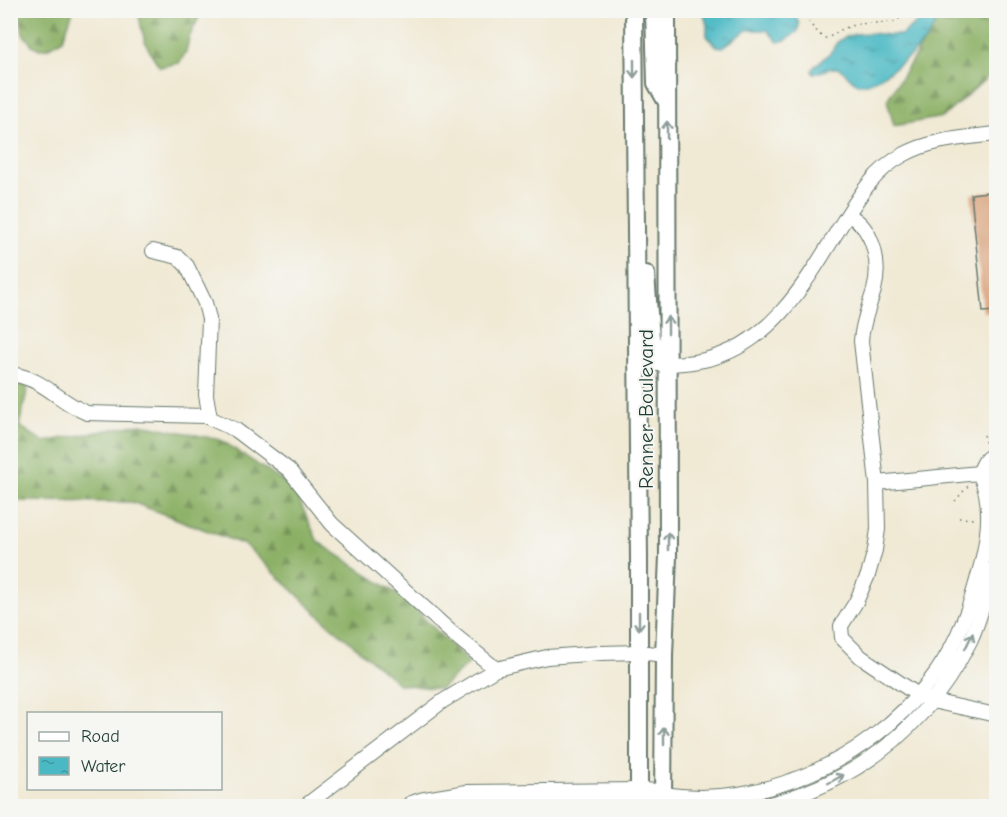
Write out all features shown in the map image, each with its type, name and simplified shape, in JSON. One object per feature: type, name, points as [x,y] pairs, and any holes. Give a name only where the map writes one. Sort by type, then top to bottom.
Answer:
[{"type":"highway","points":[[412,807],[424,802],[466,795],[663,800]]},
{"type":"main road","name":"Renner Boulevard","points":[[634,10],[639,800]]},
{"type":"main road","points":[[654,10],[656,84],[667,103]]},
{"type":"main road","name":"Renner Boulevard","points":[[663,800],[664,655],[668,556],[667,10]]},
{"type":"main road","points":[[635,168],[644,232],[651,339],[668,364]]},
{"type":"lane","points":[[636,364],[668,364],[706,360],[730,352],[756,336],[783,312],[804,285],[866,187],[882,171],[902,156],[924,146],[947,140],[996,134]]},
{"type":"lane","points":[[848,215],[864,227],[875,258],[876,277],[861,341],[879,504],[875,550],[868,575],[840,632],[847,644],[861,657],[918,695],[932,701],[996,715]]},
{"type":"lane","points":[[153,251],[178,257],[187,266],[205,303],[209,319],[206,395],[210,418]]},
{"type":"lane","points":[[10,374],[25,376],[42,384],[71,406],[87,412],[206,416],[236,430],[289,470],[332,524],[452,633],[496,669]]},
{"type":"lane","points":[[979,473],[987,458],[992,455],[996,456]]},
{"type":"lane","points":[[877,483],[979,473]]},
{"type":"lane","points":[[762,807],[832,782],[868,762],[898,738],[932,701],[952,672],[984,606],[992,561],[984,484],[979,473]]},
{"type":"lane","points":[[663,800],[728,796],[791,781],[827,766],[876,734],[929,683],[961,628],[992,561]]},
{"type":"lane","points":[[306,807],[443,701],[496,669],[547,657],[639,652],[664,655]]},
{"type":"path","points":[[804,10],[810,24],[823,38],[828,38],[856,24],[894,22],[912,10]]},
{"type":"path","points":[[955,501],[979,473]]},
{"type":"green space","points":[[19,10],[73,11],[63,39],[48,48],[40,49],[33,46],[23,34]]},
{"type":"green space","points":[[138,11],[202,11],[189,38],[186,52],[179,63],[160,67],[145,40]]},
{"type":"green space","points":[[931,11],[996,11],[996,39],[988,40],[992,73],[943,117],[894,126],[887,100],[935,24],[939,13]]},
{"type":"green space","points":[[11,380],[28,387],[19,426],[44,442],[141,424],[221,440],[294,489],[318,542],[405,599],[469,663],[440,689],[399,684],[324,620],[245,545],[132,502],[11,501]]},
{"type":"water","points":[[703,11],[794,11],[799,24],[798,31],[786,40],[778,42],[767,30],[747,30],[723,47],[716,46],[707,36]]},
{"type":"water","points":[[932,11],[939,12],[939,16],[925,41],[913,53],[875,80],[859,84],[837,68],[814,74],[812,71],[840,40],[847,36],[862,33],[901,35]]},
{"type":"building","points":[[996,191],[996,311],[983,312],[971,194]]}]
